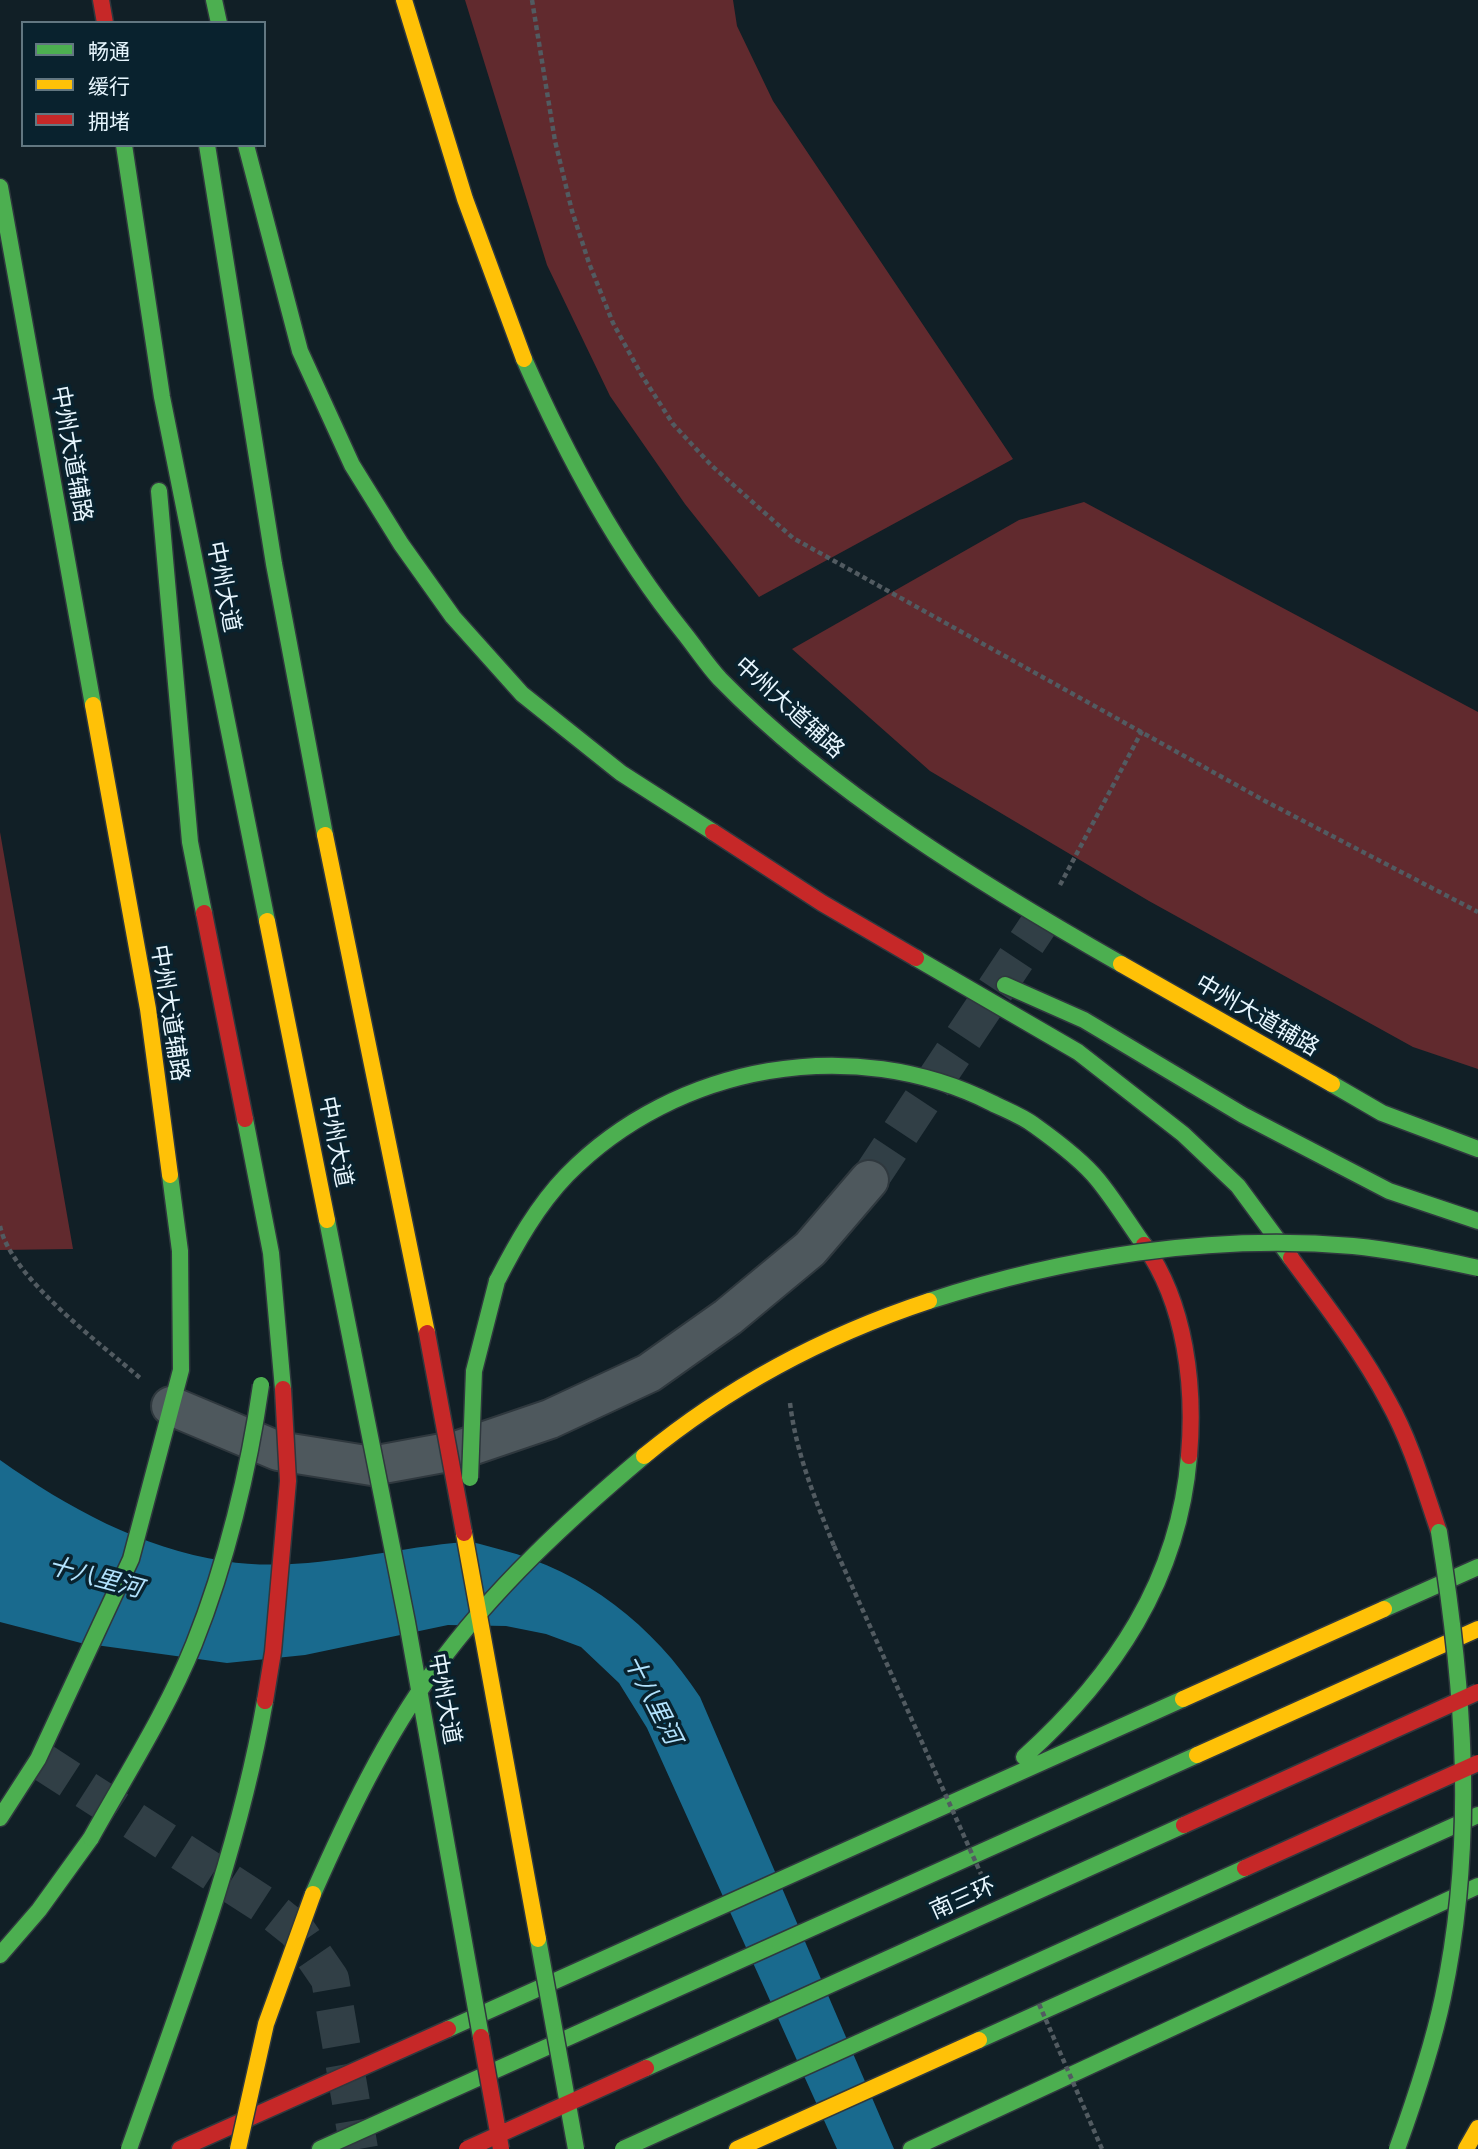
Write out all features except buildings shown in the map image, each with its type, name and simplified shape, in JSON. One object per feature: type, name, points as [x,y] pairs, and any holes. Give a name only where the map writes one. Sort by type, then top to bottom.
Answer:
[{"type":"main road","points":[[101,0],[105,21]]},
{"type":"main road","points":[[214,0],[219,21]]},
{"type":"main road","name":"中州大道辅路","points":[[404,0],[464,199],[514,338],[551,420],[617,541],[661,605],[719,678],[811,762],[885,816],[1043,918],[1382,1113],[1478,1149]]},
{"type":"main road","name":"中州大道","points":[[124,147],[164,411],[407,1622],[501,2149]]},
{"type":"main road","points":[[208,147],[274,564],[310,758],[427,1333],[576,2149]]},
{"type":"main road","points":[[247,147],[300,351],[352,465],[401,544],[453,617],[522,694],[621,773],[822,903],[1078,1052],[1183,1134],[1238,1186],[1304,1273],[1389,1402],[1418,1470],[1456,1594],[1472,1697],[1476,1788],[1474,1854],[1454,1982],[1437,2045],[1396,2149]]},
{"type":"main road","name":"中州大道辅路","points":[[0,187],[148,1009],[180,1251],[181,1370],[131,1559],[44,1748],[0,1818]]},
{"type":"main road","points":[[135,217],[156,453]]},
{"type":"main road","points":[[129,2149],[224,1878],[240,1822],[273,1652],[288,1481],[271,1253],[190,842],[158,481]]},
{"type":"main road","points":[[822,903],[959,964]]},
{"type":"main road","points":[[984,975],[1084,1020],[1243,1115],[1390,1191],[1478,1221]]},
{"type":"main road","points":[[467,1546],[474,1371],[497,1281],[518,1240],[542,1204],[570,1172],[602,1144],[674,1098],[754,1070],[797,1063],[839,1062],[884,1066],[927,1075],[970,1090],[1010,1109],[1047,1133],[1081,1162],[1111,1194],[1138,1230],[1159,1269],[1175,1311],[1187,1356],[1193,1402],[1189,1465],[1174,1540],[1133,1635],[1098,1686],[1059,1727],[993,1783]]},
{"type":"main road","points":[[238,2149],[247,2092],[278,1987],[321,1873],[364,1788],[433,1673],[487,1604],[573,1519],[636,1462],[715,1405],[773,1369],[870,1325],[1011,1275],[1080,1261],[1137,1251],[1247,1244],[1338,1245],[1478,1268]]},
{"type":"main road","points":[[0,1955],[39,1910],[91,1838],[148,1736],[194,1644],[236,1512],[252,1446],[274,1291]]},
{"type":"main road","points":[[180,2149],[1478,1567]]},
{"type":"main road","points":[[320,2149],[1478,1629]]},
{"type":"main road","name":"南三环","points":[[467,2149],[1478,1692]]},
{"type":"main road","points":[[623,2149],[1478,1763]]},
{"type":"main road","points":[[737,2149],[1478,1815]]},
{"type":"main road","points":[[911,2149],[1478,1886]]},
{"type":"main road","points":[[1466,2149],[1478,2128]]},
{"type":"street","points":[[169,1417],[278,1451],[372,1466],[459,1450],[550,1419],[649,1373],[728,1317],[810,1248],[869,1180]]},
{"type":"path","points":[[532,0],[555,141],[572,211],[589,262],[613,323],[673,424],[712,466],[793,538],[1265,801],[1478,912]]},
{"type":"path","points":[[1043,918],[1142,731]]},
{"type":"path","points":[[0,1226],[13,1256],[39,1289],[169,1417]]},
{"type":"path","points":[[789,1392],[793,1431],[810,1486],[834,1546],[982,1878]]},
{"type":"path","points":[[1034,1992],[1101,2149]]},
{"type":"shaded area","points":[[465,0],[733,0],[737,26],[773,101],[1013,459],[759,597],[685,504],[610,396],[547,265]]},
{"type":"shaded area","points":[[1084,502],[1478,712],[1478,1069],[1413,1047],[1149,901],[930,771],[792,649],[1019,520]]},
{"type":"shaded area","points":[[0,832],[73,1249],[0,1250]]},
{"type":"water","name":"十八里河","points":[[0,1460],[52,1494],[106,1524],[193,1555],[254,1564],[285,1564],[345,1559],[470,1542],[532,1559],[589,1587],[614,1605],[661,1647],[700,1697],[894,2149],[837,2149],[647,1728],[619,1683],[581,1647],[546,1634],[506,1626],[448,1625],[305,1655],[227,1663],[81,1643],[0,1622]]},
{"type":"tunnel","points":[[869,1180],[1043,918]]},
{"type":"tunnel","points":[[38,1759],[267,1907],[297,1931],[330,1979],[359,2149]]},
{"type":"traffic: fast","points":[[214,0],[219,21]]},
{"type":"traffic: fast","points":[[124,147],[162,397],[267,921]]},
{"type":"traffic: fast","points":[[207,147],[274,564],[325,835]]},
{"type":"traffic: fast","points":[[247,147],[300,351],[352,465],[401,544],[453,617],[522,694],[621,773],[713,832]]},
{"type":"traffic: fast","points":[[0,187],[93,705]]},
{"type":"traffic: fast","points":[[524,359],[576,466],[615,535],[660,601],[720,679],[810,760],[910,835],[1121,964]]},
{"type":"traffic: fast","points":[[159,491],[190,842],[204,913]]},
{"type":"traffic: fast","points":[[916,958],[1078,1052],[1183,1134],[1238,1186],[1291,1258]]},
{"type":"traffic: fast","points":[[1005,985],[1084,1020],[1243,1115],[1389,1191],[1478,1221]]},
{"type":"traffic: fast","points":[[497,1281],[546,1199],[567,1175],[611,1137],[660,1107],[713,1085],[768,1071],[825,1066],[882,1069],[938,1081],[1024,1119],[1059,1144],[1092,1173],[1144,1245]]},
{"type":"traffic: fast","points":[[1332,1084],[1382,1113],[1478,1149]]},
{"type":"traffic: fast","points":[[245,1119],[271,1253],[283,1389]]},
{"type":"traffic: fast","points":[[0,1818],[38,1759],[131,1559],[181,1370],[180,1251],[170,1175]]},
{"type":"traffic: fast","points":[[327,1220],[353,1351]]},
{"type":"traffic: fast","points":[[929,1301],[1032,1272],[1085,1261],[1138,1252],[1245,1243],[1353,1246],[1400,1252],[1478,1268]]},
{"type":"traffic: fast","points":[[470,1478],[474,1371],[497,1281]]},
{"type":"traffic: fast","points":[[353,1351],[407,1622],[481,2037]]},
{"type":"traffic: fast","points":[[91,1838],[171,1694],[206,1613],[235,1516],[261,1385]]},
{"type":"traffic: fast","points":[[313,1894],[368,1778],[435,1669],[482,1611],[533,1556],[644,1456]]},
{"type":"traffic: fast","points":[[1024,1757],[1057,1726],[1086,1693],[1113,1659],[1136,1623],[1172,1544],[1183,1501],[1189,1456]]},
{"type":"traffic: fast","points":[[1397,2149],[1423,2074],[1439,2016],[1460,1881],[1463,1823],[1460,1706],[1439,1532]]},
{"type":"traffic: fast","points":[[1384,1609],[1478,1567]]},
{"type":"traffic: fast","points":[[448,2029],[1183,1699]]},
{"type":"traffic: fast","points":[[129,2149],[224,1872],[254,1759],[265,1701]]},
{"type":"traffic: fast","points":[[320,2149],[1197,1755]]},
{"type":"traffic: fast","points":[[979,2040],[1478,1815]]},
{"type":"traffic: fast","points":[[646,2068],[1184,1825]]},
{"type":"traffic: fast","points":[[0,1955],[39,1910],[91,1838]]},
{"type":"traffic: fast","points":[[623,2149],[1245,1868]]},
{"type":"traffic: fast","points":[[911,2149],[1478,1886]]},
{"type":"traffic: fast","points":[[538,1939],[576,2149]]},
{"type":"traffic: slow","points":[[404,0],[465,199],[524,359]]},
{"type":"traffic: slow","points":[[93,705],[148,1009],[170,1175]]},
{"type":"traffic: slow","points":[[325,835],[427,1333]]},
{"type":"traffic: slow","points":[[267,921],[327,1220]]},
{"type":"traffic: slow","points":[[1121,964],[1332,1084]]},
{"type":"traffic: slow","points":[[644,1456],[709,1407],[779,1365],[853,1330],[929,1301]]},
{"type":"traffic: slow","points":[[464,1533],[538,1939]]},
{"type":"traffic: slow","points":[[1183,1699],[1384,1609]]},
{"type":"traffic: slow","points":[[1197,1755],[1478,1629]]},
{"type":"traffic: slow","points":[[238,2149],[266,2024],[313,1894]]},
{"type":"traffic: slow","points":[[737,2149],[979,2040]]},
{"type":"traffic: slow","points":[[1466,2149],[1478,2128]]},
{"type":"traffic: jam","points":[[101,0],[105,21]]},
{"type":"traffic: jam","points":[[713,832],[822,903],[916,958]]},
{"type":"traffic: jam","points":[[204,913],[245,1119]]},
{"type":"traffic: jam","points":[[1144,1245],[1170,1293],[1184,1347],[1190,1402],[1189,1456]]},
{"type":"traffic: jam","points":[[1291,1258],[1354,1345],[1388,1401],[1410,1449],[1439,1532]]},
{"type":"traffic: jam","points":[[427,1333],[464,1533]]},
{"type":"traffic: jam","points":[[265,1701],[273,1652],[288,1481],[283,1389]]},
{"type":"traffic: jam","points":[[1184,1825],[1478,1692]]},
{"type":"traffic: jam","points":[[1245,1868],[1478,1763]]},
{"type":"traffic: jam","points":[[180,2149],[448,2029]]},
{"type":"traffic: jam","points":[[481,2037],[501,2149]]},
{"type":"traffic: jam","points":[[467,2149],[646,2068]]}]
